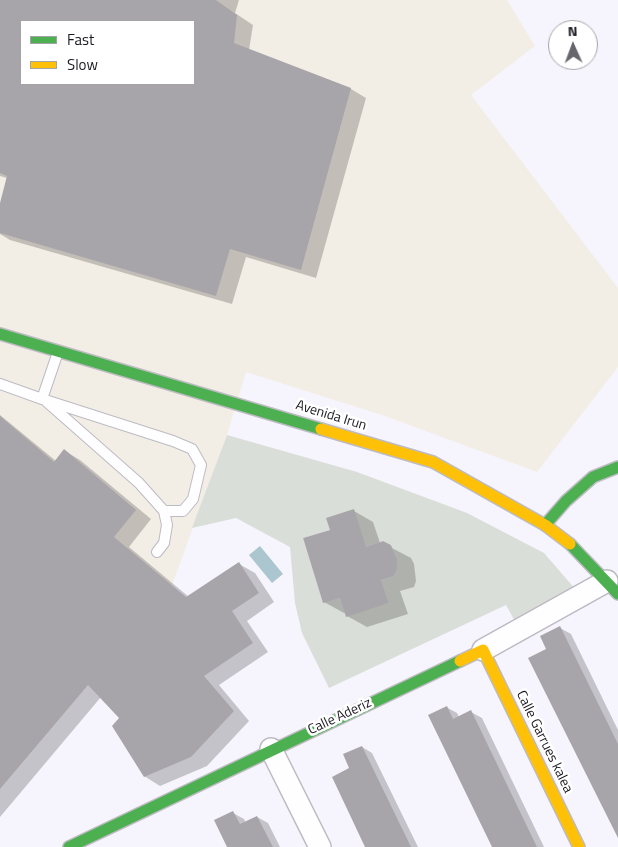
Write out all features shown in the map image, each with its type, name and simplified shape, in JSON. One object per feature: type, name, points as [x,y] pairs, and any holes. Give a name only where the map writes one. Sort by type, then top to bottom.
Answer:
[{"type":"street","name":"Avenida Irun","points":[[0,334],[433,462],[545,525],[571,545],[613,588]]},
{"type":"street","points":[[545,525],[566,501],[593,477],[618,467]]},
{"type":"street","name":"Calle Aderiz","points":[[69,847],[613,588]]},
{"type":"street","name":"Calle Garrues kalea","points":[[483,650],[579,847]]},
{"type":"street","points":[[271,750],[320,847]]},
{"type":"lane","points":[[42,399],[58,351]]},
{"type":"lane","points":[[0,384],[192,449],[201,464],[193,499],[183,511],[164,511]]},
{"type":"lane","points":[[42,399],[139,483],[164,511],[167,525],[164,543],[157,552]]},
{"type":"shaded area","points":[[0,0],[507,0],[535,46],[471,95],[618,288],[618,367],[537,472],[382,415],[246,372],[227,435],[172,585],[0,789]]},
{"type":"shaded area","points":[[227,435],[357,472],[467,513],[544,553],[589,605],[523,636],[506,605],[329,688],[302,633],[295,603],[290,547],[236,518],[192,528]],"holes":[[[330,530],[366,547],[383,541],[391,545],[397,559],[397,569],[394,576],[381,580],[389,603],[346,616],[340,598],[323,602],[303,538]]]},
{"type":"water","points":[[260,546],[283,574],[272,583],[249,555]]},
{"type":"building","points":[[0,0],[216,0],[237,15],[234,43],[351,88],[301,270],[230,249],[216,296],[0,233],[0,203],[7,176],[0,173]]},
{"type":"building","points":[[0,416],[54,462],[64,449],[136,510],[114,537],[186,597],[239,562],[259,593],[232,611],[253,643],[204,676],[234,711],[191,757],[144,777],[112,726],[119,718],[88,685],[0,789]]},
{"type":"building","points":[[354,509],[366,547],[383,541],[391,545],[397,559],[397,569],[394,576],[381,580],[389,603],[346,617],[340,598],[323,603],[303,538],[330,530],[326,518]]},
{"type":"building","points":[[560,626],[618,744],[618,838],[528,658],[546,649],[540,636]]},
{"type":"building","points":[[447,706],[453,719],[471,710],[537,847],[492,847],[428,715]]},
{"type":"building","points":[[362,746],[411,847],[365,847],[332,777],[349,768],[343,754]]},
{"type":"building","points":[[233,811],[240,824],[257,816],[273,847],[227,847],[214,820]]},
{"type":"traffic: fast","points":[[0,334],[321,429]]},
{"type":"traffic: fast","points":[[545,525],[566,501],[593,477],[618,467]]},
{"type":"traffic: fast","points":[[570,544],[618,594]]},
{"type":"traffic: fast","points":[[69,847],[460,661]]},
{"type":"traffic: slow","points":[[321,429],[433,462],[545,525],[570,544]]},
{"type":"traffic: slow","points":[[460,661],[483,650],[579,847]]}]
